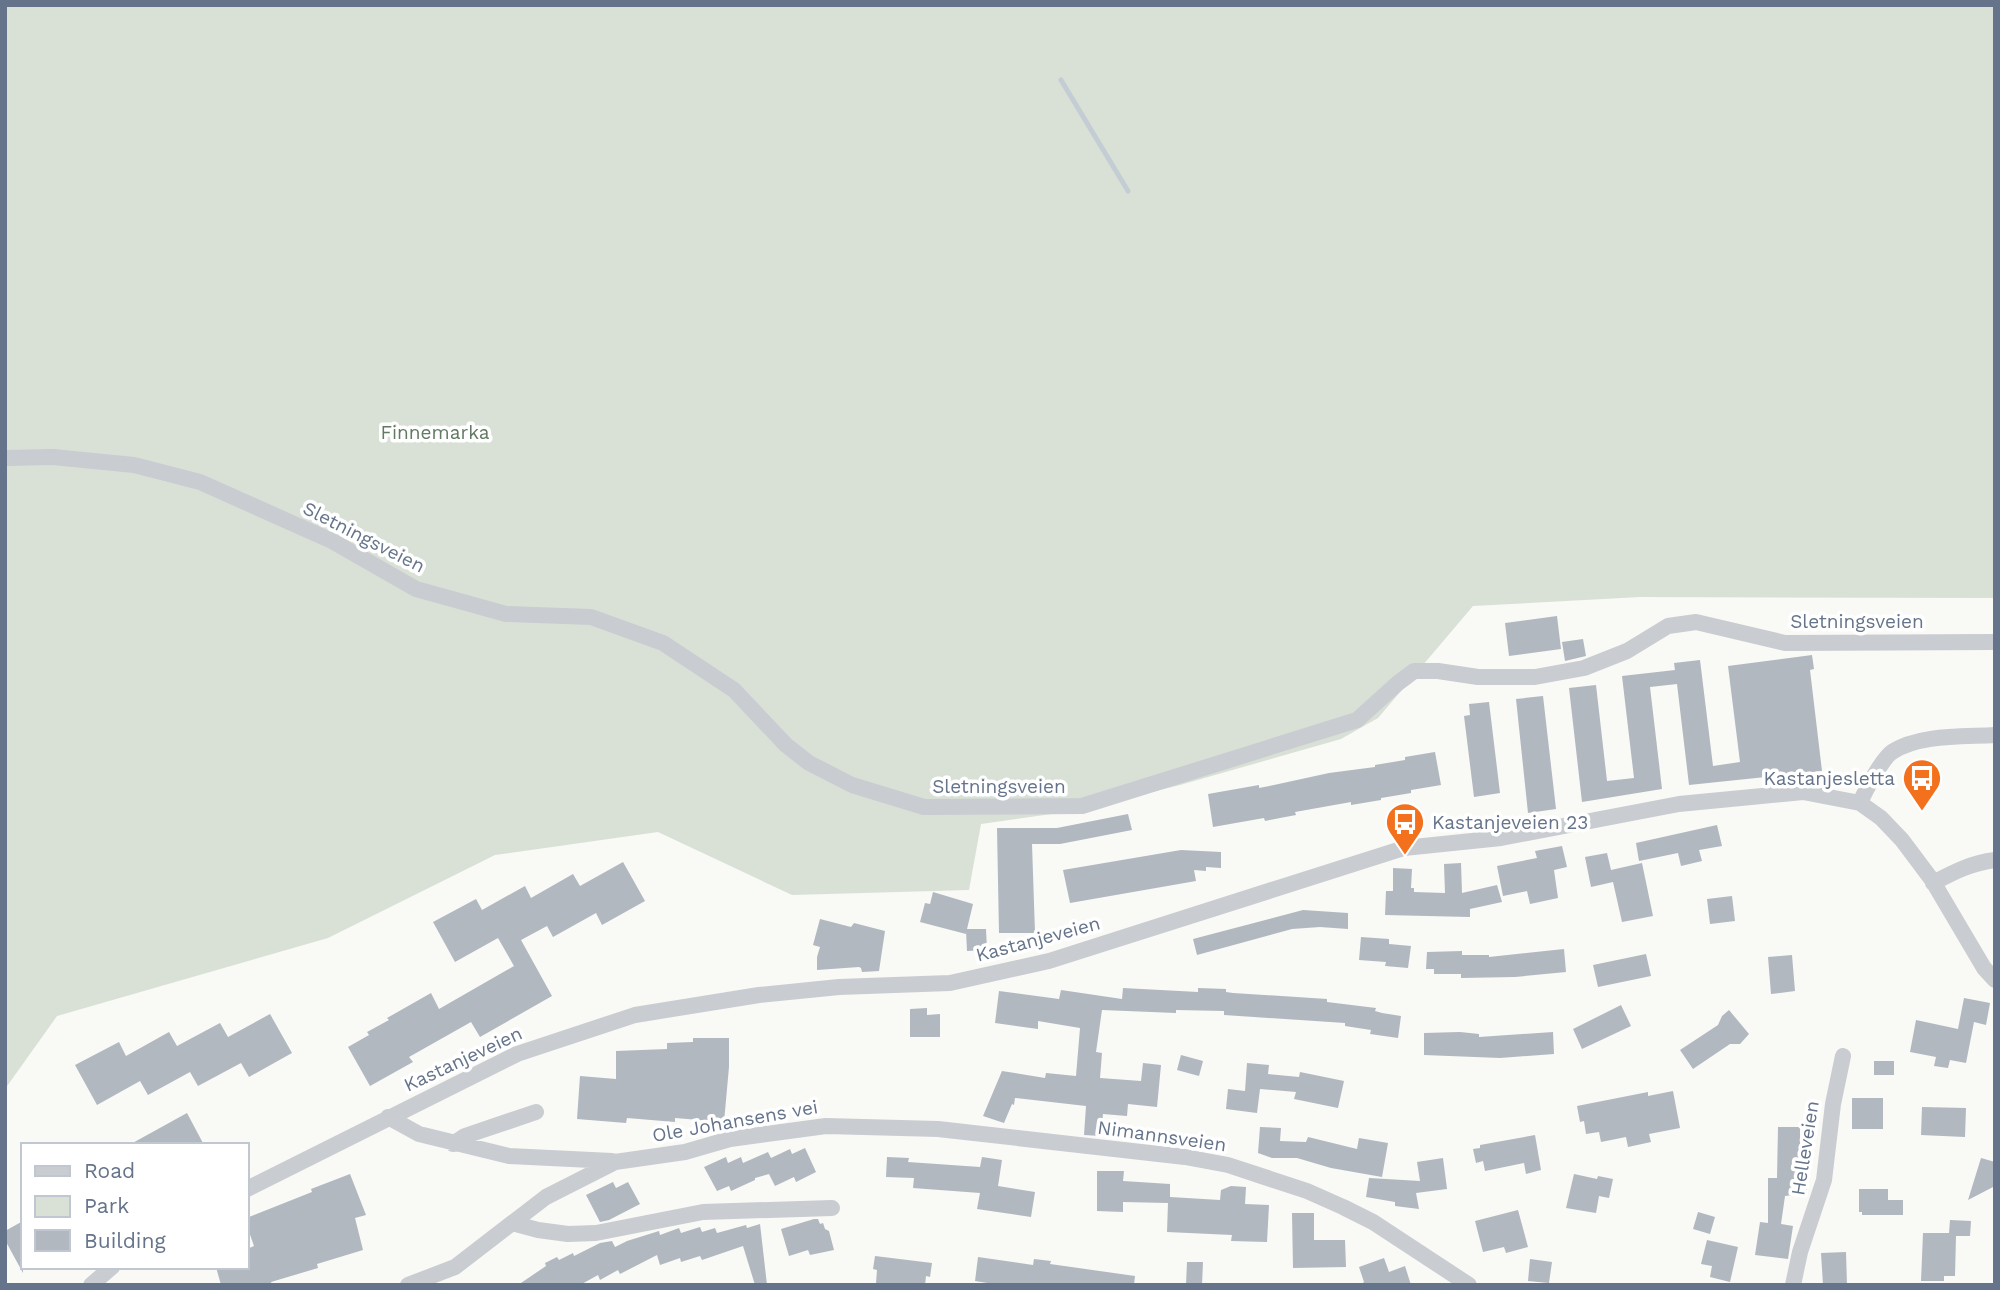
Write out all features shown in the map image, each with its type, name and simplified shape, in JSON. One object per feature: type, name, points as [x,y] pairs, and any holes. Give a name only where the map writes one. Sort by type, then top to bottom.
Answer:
[{"type":"street","name":"Sletningsveien","points":[[5,458],[52,457],[134,464],[200,482],[332,541],[416,589],[506,614],[591,617],[663,643],[734,690],[786,745],[809,763],[852,785],[924,807],[1082,806],[1357,720],[1414,671],[1438,671],[1478,677],[1535,677],[1584,668],[1627,651],[1668,626],[1696,622],[1785,643],[1995,642]]},
{"type":"street","points":[[1995,735],[1927,738],[1891,752],[1860,803],[1895,832],[1933,883],[1984,968],[1995,980]]},
{"type":"street","name":"Kastanjeveien","points":[[248,1188],[517,1054],[635,1015],[762,995],[839,987],[950,982],[995,974],[1049,961],[1404,848],[1501,838],[1679,804],[1803,792],[1860,803]]},
{"type":"street","points":[[1933,883],[1968,865],[1995,860]]},
{"type":"street","name":"Helleveien","points":[[1793,1285],[1800,1252],[1824,1180],[1833,1104],[1843,1056]]},
{"type":"street","points":[[453,1144],[465,1136],[536,1112]]},
{"type":"street","name":"Ole Johansens vei","points":[[388,1117],[419,1134],[509,1156],[615,1162],[685,1152],[730,1139],[827,1126],[863,1128]]},
{"type":"street","name":"Nimannsveien","points":[[863,1128],[938,1129],[1185,1157],[1228,1165],[1307,1191],[1343,1207],[1373,1222],[1469,1285]]},
{"type":"street","name":"Ole Johansens vei","points":[[408,1285],[455,1267],[546,1197],[615,1162]]},
{"type":"street","points":[[512,1223],[568,1234],[596,1233],[703,1212],[832,1208]]},
{"type":"street","points":[[91,1285],[110,1269]]},
{"type":"green space","name":"Finnemarka","points":[[5,5],[1995,5],[1995,598],[1640,597],[1473,606],[1378,718],[1341,739],[1180,785],[1080,810],[981,824],[969,890],[792,895],[658,832],[495,855],[328,938],[57,1016],[5,1089]]},
{"type":"building","points":[[1557,616],[1561,649],[1509,656],[1505,623]]},
{"type":"building","points":[[1583,639],[1586,656],[1565,661],[1562,642]]},
{"type":"building","points":[[1812,655],[1814,669],[1810,670],[1822,771],[1689,785],[1677,684],[1650,687],[1662,789],[1582,802],[1569,688],[1596,685],[1607,781],[1634,778],[1622,676],[1675,670],[1674,663],[1700,660],[1713,766],[1740,762],[1728,666]]},
{"type":"building","points":[[1543,696],[1556,809],[1528,813],[1516,699]]},
{"type":"building","points":[[1489,702],[1500,793],[1474,797],[1464,716],[1470,715],[1469,704]]},
{"type":"building","points":[[1435,752],[1441,785],[1411,790],[1411,793],[1381,800],[1351,805],[1351,802],[1295,812],[1296,815],[1265,821],[1264,818],[1213,827],[1208,794],[1259,785],[1259,788],[1329,773],[1375,767],[1405,760],[1405,757]]},
{"type":"building","points":[[1128,814],[1132,830],[1060,844],[1032,844],[1035,933],[999,933],[997,828],[1057,828]]},
{"type":"building","points":[[1717,825],[1722,846],[1699,850],[1702,861],[1681,866],[1678,853],[1639,861],[1636,843]]},
{"type":"building","points":[[1562,846],[1567,867],[1554,870],[1558,898],[1530,904],[1527,891],[1503,896],[1497,866],[1537,858],[1535,851]]},
{"type":"building","points":[[1181,850],[1221,852],[1221,868],[1206,867],[1206,871],[1194,870],[1196,881],[1070,903],[1063,870]]},
{"type":"building","points":[[1607,853],[1611,870],[1642,863],[1653,916],[1622,922],[1613,882],[1591,887],[1585,857]]},
{"type":"building","points":[[623,862],[645,901],[602,925],[596,913],[553,937],[547,926],[521,940],[552,996],[480,1037],[471,1022],[409,1057],[413,1062],[370,1086],[348,1047],[369,1035],[367,1032],[389,1020],[387,1018],[431,993],[439,1009],[514,966],[498,938],[455,962],[433,922],[476,899],[482,910],[525,886],[531,898],[573,874],[580,886]]},
{"type":"building","points":[[1461,863],[1462,893],[1497,885],[1502,902],[1470,909],[1470,917],[1385,915],[1386,891],[1393,891],[1393,868],[1412,869],[1411,888],[1414,888],[1414,892],[1445,893],[1444,864]]},
{"type":"building","points":[[933,892],[973,904],[967,929],[986,929],[987,950],[967,951],[966,931],[966,934],[920,922],[925,903],[930,904]]},
{"type":"building","points":[[1732,896],[1735,921],[1710,924],[1707,899]]},
{"type":"building","points":[[1303,910],[1348,913],[1348,929],[1292,929],[1197,955],[1193,939]]},
{"type":"building","points":[[820,919],[851,927],[854,923],[885,931],[879,971],[862,972],[859,967],[817,970],[820,947],[813,945]]},
{"type":"building","points":[[1361,937],[1389,939],[1389,944],[1411,946],[1408,968],[1385,966],[1386,962],[1359,960]]},
{"type":"building","points":[[1564,949],[1566,972],[1461,978],[1461,974],[1434,974],[1434,969],[1426,969],[1427,952],[1462,951],[1462,955],[1489,957]]},
{"type":"building","points":[[1646,954],[1651,976],[1598,987],[1593,965]]},
{"type":"building","points":[[1792,955],[1795,991],[1771,994],[1768,957]]},
{"type":"building","points":[[1123,988],[1198,992],[1198,988],[1226,989],[1226,992],[1233,993],[1327,999],[1327,1002],[1376,1008],[1375,1011],[1401,1016],[1398,1038],[1370,1034],[1371,1030],[1345,1026],[1345,1023],[1224,1015],[1224,1011],[1176,1010],[1176,1013],[1102,1010],[1096,1052],[1102,1053],[1100,1078],[1141,1081],[1143,1063],[1161,1065],[1157,1107],[1128,1104],[1127,1116],[1103,1114],[1101,1136],[1084,1135],[1086,1106],[1015,1098],[1004,1123],[983,1116],[1002,1071],[1045,1078],[1046,1073],[1076,1076],[1080,1028],[1038,1021],[1038,1029],[995,1023],[999,991],[1059,999],[1061,990],[1122,999]]},
{"type":"building","points":[[1964,998],[1990,1003],[1986,1025],[1974,1022],[1966,1063],[1950,1060],[1948,1068],[1934,1066],[1936,1057],[1910,1052],[1916,1020],[1958,1029]]},
{"type":"building","points":[[1621,1005],[1631,1026],[1582,1049],[1573,1029]]},
{"type":"building","points":[[927,1008],[927,1015],[940,1014],[940,1037],[910,1037],[910,1009]]},
{"type":"building","points":[[1729,1010],[1749,1034],[1740,1044],[1730,1044],[1693,1069],[1680,1050],[1718,1025]]},
{"type":"building","points":[[270,1014],[292,1053],[249,1077],[241,1063],[198,1086],[190,1072],[148,1095],[140,1081],[97,1105],[75,1065],[119,1042],[126,1056],[169,1032],[177,1046],[220,1023],[228,1037]]},
{"type":"building","points":[[1553,1032],[1554,1054],[1500,1058],[1424,1055],[1424,1033],[1479,1034],[1479,1037]]},
{"type":"building","points":[[693,1038],[729,1038],[724,1122],[627,1118],[626,1123],[577,1119],[580,1076],[616,1079],[616,1051],[667,1049],[667,1043],[693,1042]]},
{"type":"building","points":[[1181,1055],[1203,1061],[1199,1076],[1177,1070]]},
{"type":"building","points":[[1874,1061],[1894,1061],[1894,1075],[1874,1075]]},
{"type":"building","points":[[1247,1063],[1269,1065],[1268,1074],[1299,1077],[1300,1072],[1344,1081],[1338,1108],[1294,1099],[1296,1092],[1260,1089],[1257,1113],[1226,1109],[1228,1089],[1245,1091]]},
{"type":"building","points":[[1673,1091],[1680,1128],[1649,1134],[1651,1142],[1628,1147],[1626,1137],[1601,1142],[1599,1132],[1586,1134],[1584,1121],[1580,1122],[1577,1106],[1648,1092],[1648,1096]]},
{"type":"building","points":[[1852,1098],[1883,1098],[1883,1129],[1852,1129]]},
{"type":"building","points":[[1922,1107],[1966,1108],[1965,1137],[1921,1135]]},
{"type":"building","points":[[187,1113],[203,1143],[133,1143]]},
{"type":"building","points":[[1260,1127],[1281,1128],[1280,1141],[1306,1142],[1308,1137],[1357,1149],[1359,1138],[1388,1143],[1382,1177],[1331,1168],[1297,1158],[1272,1158],[1258,1153]]},
{"type":"building","points":[[1778,1127],[1800,1127],[1800,1164],[1804,1164],[1804,1170],[1807,1170],[1807,1193],[1785,1196],[1781,1224],[1793,1226],[1788,1259],[1755,1255],[1760,1222],[1768,1223],[1768,1178],[1777,1178]]},
{"type":"building","points":[[1535,1135],[1541,1170],[1526,1174],[1524,1163],[1485,1171],[1483,1161],[1476,1163],[1473,1149],[1480,1148],[1480,1145]]},
{"type":"building","points":[[805,1148],[816,1172],[796,1182],[794,1177],[775,1186],[769,1174],[731,1191],[729,1186],[717,1191],[704,1167],[726,1157],[728,1163],[741,1157],[743,1163],[768,1152],[771,1158],[790,1149],[792,1154]]},
{"type":"building","points":[[887,1157],[909,1158],[908,1162],[980,1167],[982,1157],[1002,1160],[998,1186],[1035,1192],[1031,1217],[977,1209],[980,1193],[913,1188],[914,1178],[886,1177]]},
{"type":"building","points":[[1443,1158],[1447,1189],[1416,1193],[1419,1209],[1395,1206],[1395,1202],[1366,1197],[1369,1178],[1420,1181],[1417,1162]]},
{"type":"building","points":[[1981,1158],[1995,1162],[1995,1186],[1968,1200]]},
{"type":"building","points":[[1097,1171],[1124,1171],[1123,1181],[1170,1184],[1170,1197],[1220,1200],[1221,1190],[1231,1186],[1246,1187],[1245,1204],[1269,1205],[1267,1242],[1231,1241],[1232,1235],[1167,1232],[1168,1203],[1123,1202],[1123,1212],[1097,1211]]},
{"type":"building","points":[[350,1174],[366,1215],[355,1218],[363,1250],[317,1264],[318,1268],[271,1282],[272,1285],[221,1285],[217,1269],[248,1269],[248,1249],[254,1246],[248,1229],[249,1217],[312,1192],[311,1189]]},
{"type":"building","points":[[1574,1174],[1613,1179],[1609,1198],[1599,1196],[1596,1213],[1566,1208]]},
{"type":"building","points":[[613,1182],[616,1188],[628,1182],[640,1204],[600,1222],[586,1195]]},
{"type":"building","points":[[1859,1189],[1888,1189],[1888,1200],[1903,1200],[1903,1215],[1862,1215],[1862,1212],[1859,1212]]},
{"type":"building","points":[[1518,1210],[1528,1247],[1506,1253],[1504,1247],[1483,1252],[1475,1221]]},
{"type":"building","points":[[1698,1212],[1715,1217],[1710,1234],[1693,1229]]},
{"type":"building","points":[[1292,1213],[1314,1213],[1314,1240],[1345,1240],[1346,1267],[1293,1268]]},
{"type":"building","points":[[818,1219],[820,1224],[823,1223],[829,1231],[834,1250],[810,1255],[808,1250],[789,1256],[781,1229]]},
{"type":"building","points":[[1950,1220],[1971,1221],[1970,1236],[1956,1236],[1955,1276],[1944,1276],[1944,1281],[1921,1281],[1923,1233],[1949,1233]]},
{"type":"building","points":[[21,1222],[23,1273],[5,1240],[5,1231]]},
{"type":"building","points":[[760,1224],[767,1285],[755,1285],[743,1246],[702,1260],[700,1256],[681,1262],[680,1258],[660,1265],[657,1255],[620,1274],[618,1270],[600,1280],[598,1275],[580,1285],[518,1285],[546,1266],[545,1263],[573,1253],[574,1256],[600,1243],[612,1241],[615,1247],[659,1231],[660,1235],[679,1228],[681,1233],[700,1227],[702,1232],[715,1228],[717,1233]]},
{"type":"building","points":[[1707,1240],[1738,1247],[1730,1282],[1710,1277],[1712,1266],[1701,1264]]},
{"type":"building","points":[[1846,1252],[1847,1285],[1823,1285],[1821,1253]]},
{"type":"building","points":[[875,1256],[932,1263],[930,1277],[926,1276],[925,1285],[876,1283],[877,1270],[873,1269]]},
{"type":"building","points":[[978,1257],[1033,1265],[1034,1259],[1051,1261],[1050,1264],[1135,1276],[1134,1285],[1000,1285],[975,1281]]},
{"type":"building","points":[[1384,1258],[1389,1272],[1405,1266],[1411,1285],[1360,1285],[1364,1282],[1359,1267]]},
{"type":"building","points":[[1530,1259],[1552,1262],[1549,1283],[1528,1281]]},
{"type":"building","points":[[1187,1262],[1203,1262],[1202,1285],[1186,1285]]},
{"type":"waterway","points":[[1061,80],[1128,191]]},
{"type":"place","name":"Kastanjesletta","points":[[1922,812]]},
{"type":"place","name":"Kastanjeveien 23","points":[[1405,856]]}]
